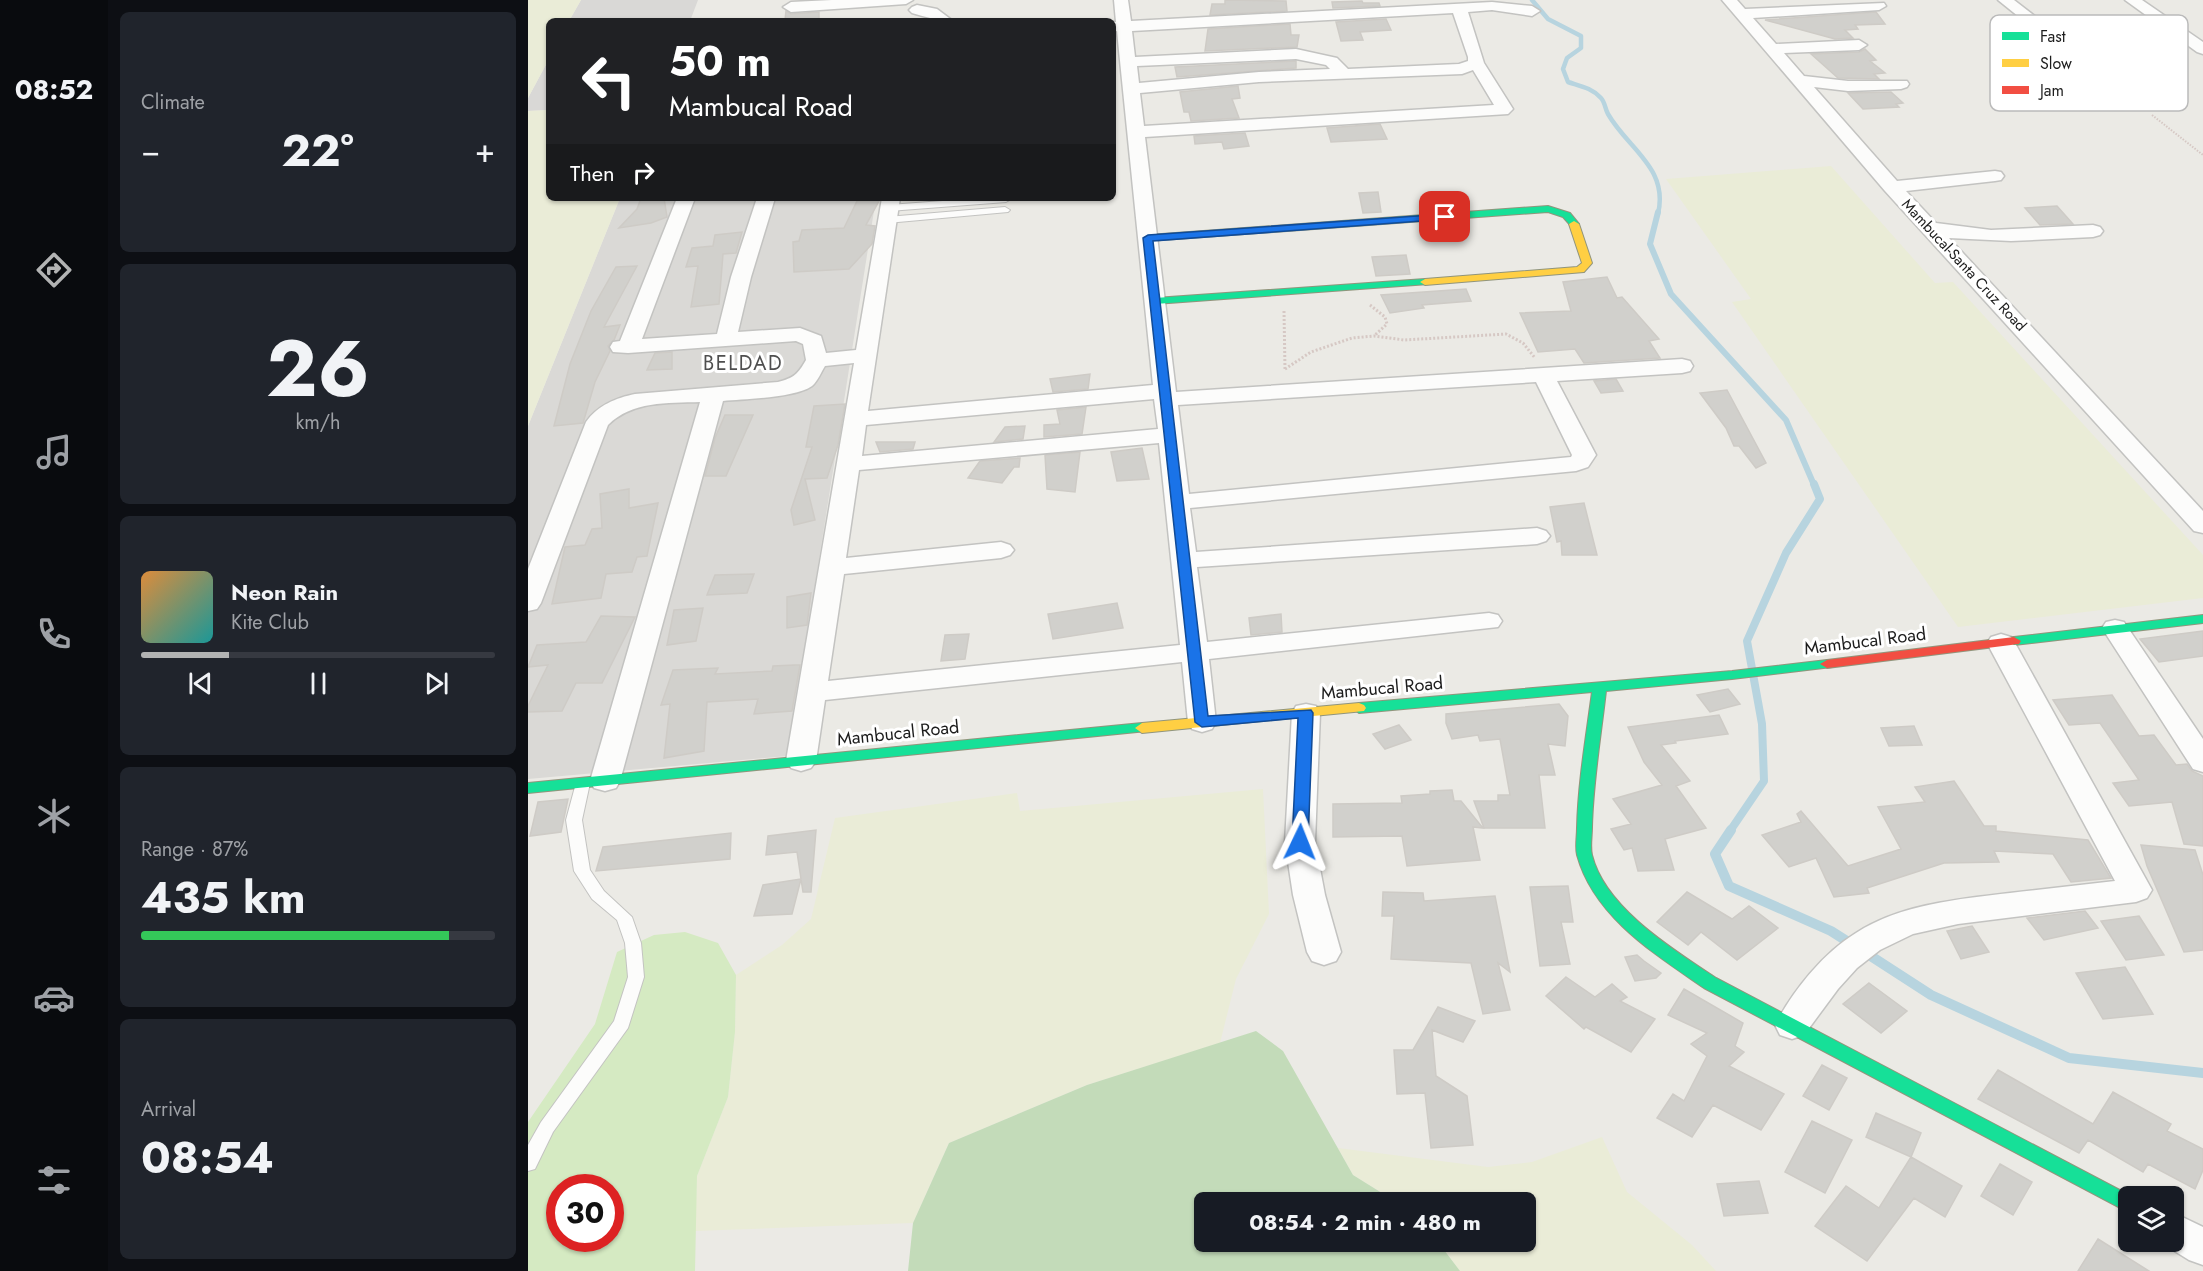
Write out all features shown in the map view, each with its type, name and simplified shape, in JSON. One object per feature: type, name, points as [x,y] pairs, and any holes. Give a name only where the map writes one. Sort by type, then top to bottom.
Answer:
[{"type":"street","points":[[1121,0],[1118,27],[1131,89],[1202,722]]},
{"type":"street","points":[[2005,0],[2024,15]]},
{"type":"street","points":[[2132,0],[2154,15]]},
{"type":"street","points":[[1118,27],[1450,6],[1492,6],[1532,11]]},
{"type":"street","points":[[1136,132],[1504,109],[1476,63],[1476,57],[1450,6]]},
{"type":"street","points":[[1735,7],[1879,6]]},
{"type":"street","points":[[791,7],[914,8],[932,12],[941,18]]},
{"type":"street","name":"Mambucal-Santa Cruz Road","points":[[1735,7],[1892,187],[2203,526]]},
{"type":"street","points":[[2188,39],[2203,49]]},
{"type":"street","points":[[1772,50],[1859,45]]},
{"type":"street","points":[[1123,56],[1296,54],[1331,61],[1344,74]]},
{"type":"street","points":[[1131,89],[1259,77],[1462,69],[1476,63]]},
{"type":"street","points":[[1798,80],[1848,86],[1901,84]]},
{"type":"street","points":[[1892,187],[1995,176]]},
{"type":"street","points":[[528,603],[597,422],[603,414],[624,402],[637,400],[779,389],[801,383],[809,375],[817,360],[813,341],[800,334],[624,347],[685,201]]},
{"type":"street","points":[[726,339],[741,277],[765,201]]},
{"type":"street","points":[[801,761],[889,209]]},
{"type":"street","points":[[1148,238],[1548,209],[1561,212],[1572,219],[1587,263],[1580,270],[1573,272],[1155,302]]},
{"type":"street","points":[[1930,228],[1955,234],[1986,237],[2093,231]]},
{"type":"street","points":[[817,360],[865,356]]},
{"type":"street","points":[[855,419],[1165,395],[1285,391],[1682,366]]},
{"type":"street","points":[[1177,502],[1568,466],[1580,462],[1584,455],[1543,374]]},
{"type":"street","points":[[594,782],[710,404],[715,395]]},
{"type":"street","points":[[848,464],[1170,435]]},
{"type":"street","points":[[1184,560],[1537,536]]},
{"type":"street","points":[[832,567],[1001,550]]},
{"type":"street","name":"Mambucal Road","points":[[528,788],[1202,722],[1732,675],[2203,619]]},
{"type":"street","points":[[812,692],[1489,621]]},
{"type":"street","points":[[2115,628],[2203,762]]},
{"type":"street","points":[[1792,1025],[1825,979],[1858,949],[1887,932],[1922,920],[1967,911],[2136,890],[2001,643]]},
{"type":"street","points":[[1599,688],[1585,812],[1584,854],[1599,887],[1626,920],[1659,948],[1710,983],[2118,1199]]},
{"type":"street","points":[[1306,713],[1300,842],[1314,918],[1324,952]]},
{"type":"street","points":[[2184,1236],[2203,1248]]},
{"type":"lane","points":[[889,209],[974,201]]},
{"type":"lane","points":[[942,214],[943,203]]},
{"type":"lane","points":[[889,209],[942,214],[1005,210]]},
{"type":"lane","points":[[528,1163],[547,1128],[622,1023],[636,977],[633,943],[624,917],[598,895],[582,871],[574,820],[594,782]]},
{"type":"path","points":[[2147,111],[2203,155]]},
{"type":"path","points":[[1342,288],[1385,317],[1387,324],[1374,336]]},
{"type":"path","points":[[1283,292],[1285,391]]},
{"type":"path","points":[[1285,369],[1327,344],[1374,336],[1404,340],[1506,334],[1519,338],[1531,350],[1543,374]]},
{"type":"shaded area","points":[[581,0],[698,0],[691,18],[571,18]]},
{"type":"shaded area","points":[[546,65],[546,110],[528,111],[528,98]]},
{"type":"shaded area","points":[[619,201],[876,201],[788,756],[528,779],[528,426]]},
{"type":"green space","points":[[528,0],[581,0],[571,18],[546,18],[546,65],[528,98]]},
{"type":"green space","points":[[546,110],[546,201],[619,201],[528,426],[528,111]]},
{"type":"green space","points":[[1831,166],[1935,283],[1953,282],[2203,555],[2203,598],[1958,627],[1732,302],[1751,299],[1666,179]]},
{"type":"green space","points":[[1263,789],[1269,914],[1236,979],[1220,1043],[1087,1085],[949,1143],[913,1223],[695,1231],[697,1176],[728,1097],[735,1032],[736,975],[782,945],[811,919],[835,818],[1017,793],[1020,811]]},
{"type":"green space","points":[[685,932],[718,943],[736,975],[735,1032],[728,1097],[697,1176],[695,1271],[528,1271],[528,1122],[595,1024],[617,952],[654,935]]},
{"type":"green space","points":[[1256,1031],[1283,1051],[1353,1175],[1380,1192],[1194,1192],[1194,1252],[1446,1252],[1460,1271],[908,1271],[913,1223],[949,1143],[1087,1085]]},
{"type":"green space","points":[[1602,1137],[1627,1192],[1692,1245],[1716,1271],[1460,1271],[1446,1252],[1536,1252],[1536,1192],[1380,1192],[1353,1175],[1338,1148],[1488,1167],[1532,1162]]},
{"type":"building","points":[[1225,0],[1286,1],[1287,11],[1210,15],[1212,4],[1225,4]]},
{"type":"building","points":[[1362,1],[1363,3],[1379,3],[1380,6],[1333,8],[1332,2]]},
{"type":"building","points":[[786,11],[791,14],[819,12],[819,18],[785,18]]},
{"type":"building","points":[[1876,12],[1885,24],[1855,25],[1858,29],[1845,30],[1853,38],[1835,39],[1765,20]]},
{"type":"building","points":[[1386,19],[1391,30],[1360,32],[1363,40],[1341,41],[1336,22]]},
{"type":"building","points":[[1290,24],[1291,35],[1299,35],[1297,47],[1205,51],[1208,29]]},
{"type":"building","points":[[1865,49],[1876,60],[1870,61],[1885,73],[1874,74],[1879,79],[1838,78],[1811,54],[1859,52]]},
{"type":"building","points":[[1296,61],[1296,68],[1177,77],[1175,67]]},
{"type":"building","points":[[1238,86],[1240,98],[1232,99],[1239,118],[1191,121],[1189,112],[1184,112],[1180,92]]},
{"type":"building","points":[[1891,92],[1903,103],[1896,104],[1899,107],[1863,109],[1848,93]]},
{"type":"building","points":[[1380,124],[1387,139],[1331,142],[1327,128]]},
{"type":"building","points":[[1245,133],[1249,146],[1224,149],[1222,142],[1195,144],[1194,136]]},
{"type":"building","points":[[1378,192],[1381,212],[1363,213],[1359,193]]},
{"type":"building","points":[[640,201],[664,201],[667,217],[651,223],[619,228],[637,209]]},
{"type":"building","points":[[857,201],[879,201],[866,225],[875,226],[872,244],[849,269],[794,272],[793,242],[799,241],[802,230],[844,228]]},
{"type":"building","points":[[2057,206],[2073,224],[2040,225],[2025,208]]},
{"type":"building","points":[[742,232],[736,253],[723,254],[719,304],[691,307],[698,266],[686,267],[692,248],[713,246],[715,235]]},
{"type":"building","points":[[1406,255],[1410,274],[1376,276],[1372,257]]},
{"type":"building","points":[[637,266],[604,327],[620,325],[614,340],[608,346],[610,351],[595,382],[583,423],[554,426],[570,364],[591,311],[616,267]]},
{"type":"building","points":[[1607,277],[1617,298],[1622,297],[1659,339],[1649,341],[1660,358],[1584,363],[1575,349],[1538,352],[1520,313],[1571,311],[1563,282]]},
{"type":"building","points":[[1466,289],[1471,301],[1422,305],[1424,308],[1390,313],[1381,295]]},
{"type":"building","points":[[672,352],[672,369],[647,370],[655,353]]},
{"type":"building","points":[[1090,374],[1088,389],[1053,392],[1050,379]]},
{"type":"building","points":[[1616,379],[1623,391],[1601,393],[1594,381]]},
{"type":"building","points":[[1727,390],[1766,463],[1756,468],[1739,446],[1734,446],[1726,428],[1700,393]]},
{"type":"building","points":[[845,404],[838,445],[827,478],[805,479],[815,520],[794,525],[791,510],[812,447],[806,447],[814,406]]},
{"type":"building","points":[[1086,407],[1082,434],[1044,437],[1044,425],[1060,424],[1057,410]]},
{"type":"building","points":[[725,415],[753,415],[726,476],[705,476],[715,438]]},
{"type":"building","points":[[1025,426],[1023,439],[994,442],[1005,427]]},
{"type":"building","points":[[876,442],[915,442],[913,449],[880,452]]},
{"type":"building","points":[[1142,448],[1149,479],[1117,481],[1111,452]]},
{"type":"building","points":[[1080,452],[1075,492],[1047,489],[1045,455]]},
{"type":"building","points":[[1020,458],[1019,467],[1014,467],[1002,483],[968,478],[980,461]]},
{"type":"building","points":[[629,489],[629,508],[658,503],[647,556],[637,557],[632,572],[606,574],[601,598],[552,604],[565,547],[585,545],[592,529],[602,528],[600,494]]},
{"type":"building","points":[[1584,503],[1597,555],[1562,555],[1561,541],[1557,542],[1550,507]]},
{"type":"building","points":[[754,574],[747,593],[707,595],[715,575]]},
{"type":"building","points":[[811,593],[807,625],[787,628],[787,597]]},
{"type":"building","points":[[1117,603],[1123,628],[1053,639],[1048,614]]},
{"type":"building","points":[[703,608],[696,641],[667,645],[674,610]]},
{"type":"building","points":[[1281,614],[1282,632],[1251,635],[1249,618]]},
{"type":"building","points":[[601,616],[635,617],[602,683],[576,683],[562,711],[528,712],[528,706],[548,665],[528,667],[537,645],[586,642]]},
{"type":"building","points":[[2203,631],[2203,656],[2159,662],[2140,639]]},
{"type":"building","points":[[969,634],[965,659],[941,661],[945,635]]},
{"type":"building","points":[[800,665],[792,711],[754,714],[758,699],[707,702],[704,751],[664,758],[670,704],[661,705],[673,670],[718,668],[715,674],[772,671],[773,666]]},
{"type":"building","points":[[1728,689],[1740,704],[1710,712],[1697,695]]},
{"type":"building","points":[[2112,695],[2139,736],[2154,735],[2176,765],[2187,764],[2192,771],[2203,776],[2203,846],[2184,844],[2172,802],[2129,806],[2113,783],[2139,780],[2100,723],[2069,725],[2053,700]]},
{"type":"building","points":[[1559,704],[1568,716],[1565,746],[1548,744],[1555,775],[1539,775],[1545,828],[1484,828],[1474,801],[1498,801],[1498,795],[1510,795],[1500,739],[1480,741],[1478,735],[1452,739],[1446,723],[1446,714]]},
{"type":"building","points":[[1719,715],[1728,734],[1661,745],[1690,781],[1676,786],[1706,828],[1665,839],[1674,870],[1638,871],[1632,848],[1624,850],[1611,829],[1631,824],[1613,799],[1662,785],[1644,762],[1628,727]]},
{"type":"building","points":[[1399,725],[1411,740],[1385,749],[1373,734]]},
{"type":"building","points":[[1914,726],[1922,745],[1889,746],[1881,728]]},
{"type":"building","points":[[1954,781],[1984,826],[1996,826],[1996,831],[2088,840],[2111,878],[2071,882],[2053,854],[1994,851],[1999,862],[1944,863],[1867,888],[1869,893],[1834,897],[1816,858],[1789,867],[1762,835],[1801,822],[1797,814],[1801,811],[1848,866],[1901,849],[1878,807],[1925,802],[1915,787]]},
{"type":"building","points":[[1452,790],[1454,801],[1461,801],[1483,828],[1473,827],[1480,860],[1407,866],[1402,836],[1333,837],[1333,804],[1402,803],[1401,796]]},
{"type":"building","points":[[568,799],[561,832],[530,836],[538,802]]},
{"type":"building","points":[[816,830],[811,892],[803,892],[797,852],[766,855],[768,836]]},
{"type":"building","points":[[731,833],[730,859],[596,871],[603,847]]},
{"type":"building","points":[[2141,845],[2195,850],[2203,875],[2203,950],[2184,952],[2147,866]]},
{"type":"building","points":[[801,879],[792,914],[754,916],[763,885]]},
{"type":"building","points":[[1568,886],[1573,922],[1561,922],[1570,964],[1540,966],[1530,887]]},
{"type":"building","points":[[1383,892],[1423,893],[1424,901],[1495,896],[1510,972],[1498,963],[1510,1010],[1483,1014],[1471,963],[1391,959],[1394,916],[1382,916]]},
{"type":"building","points":[[1687,892],[1732,919],[1749,906],[1778,928],[1737,960],[1701,932],[1688,945],[1657,922]]},
{"type":"building","points":[[2085,911],[2098,928],[2044,940],[2027,918]]},
{"type":"building","points":[[2139,916],[2164,955],[2126,960],[2101,921]]},
{"type":"building","points":[[1972,926],[1989,952],[1961,959],[1947,931]]},
{"type":"building","points":[[1637,955],[1661,973],[1656,978],[1635,981],[1625,957]]},
{"type":"building","points":[[2125,967],[2153,1014],[2103,1019],[2076,973]]},
{"type":"building","points":[[1566,977],[1595,997],[1612,984],[1627,997],[1620,1001],[1655,1019],[1631,1052],[1586,1027],[1584,1029],[1546,996]]},
{"type":"building","points":[[1869,983],[1907,1011],[1881,1033],[1843,1004]]},
{"type":"building","points":[[1684,989],[1743,1023],[1735,1046],[1744,1052],[1729,1066],[1784,1094],[1761,1130],[1713,1105],[1692,1137],[1657,1118],[1673,1094],[1684,1101],[1707,1056],[1691,1044],[1707,1033],[1668,1015]]},
{"type":"building","points":[[1438,1007],[1475,1021],[1463,1042],[1432,1030],[1436,1076],[1467,1096],[1473,1145],[1431,1148],[1425,1093],[1397,1094],[1394,1050],[1413,1050]]},
{"type":"building","points":[[1822,1065],[1847,1078],[1829,1110],[1803,1096]]},
{"type":"building","points":[[1998,1070],[2093,1124],[2113,1092],[2171,1124],[2167,1131],[2203,1149],[2203,1170],[2195,1189],[2148,1164],[2143,1172],[2088,1140],[2079,1153],[1978,1099]]},
{"type":"building","points":[[1876,1113],[1921,1133],[1911,1157],[1866,1137]]},
{"type":"building","points":[[1812,1121],[1852,1140],[1825,1193],[1785,1172]]},
{"type":"building","points":[[1911,1157],[1962,1186],[1945,1217],[1914,1198],[1867,1261],[1815,1226],[1846,1186],[1879,1208]]},
{"type":"building","points":[[2000,1164],[2032,1182],[2013,1215],[1981,1196]]},
{"type":"building","points":[[1759,1181],[1768,1213],[1724,1216],[1717,1184]]},
{"type":"building","points":[[2098,1239],[2149,1271],[2078,1271]]},
{"type":"waterway","points":[[1532,0],[1548,19],[1581,36],[1581,48],[1567,58],[1563,69],[1568,82],[1590,90],[1601,98],[1616,126],[1645,160],[1658,184],[1660,198],[1658,214]]},
{"type":"waterway","points":[[1658,212],[1650,244],[1671,294],[1786,420],[1814,485]]},
{"type":"waterway","points":[[1730,831],[1764,781],[1762,724],[1747,641],[1786,553],[1820,499],[1814,484]]},
{"type":"waterway","points":[[1731,830],[1715,854],[1729,886],[1831,931],[1853,945]]},
{"type":"waterway","points":[[1863,951],[1931,995],[2069,1058],[2203,1073]]},
{"type":"traffic: fast","points":[[1148,238],[1548,209],[1567,215],[1574,224]]},
{"type":"traffic: fast","points":[[1155,301],[1425,282]]},
{"type":"traffic: fast","points":[[2014,641],[2203,619]]},
{"type":"traffic: fast","points":[[1359,708],[1732,675],[1827,664]]},
{"type":"traffic: fast","points":[[1599,688],[1585,812],[1584,854],[1599,887],[1626,920],[1659,948],[1710,983],[2118,1199]]},
{"type":"traffic: fast","points":[[528,788],[1142,728]]},
{"type":"traffic: slow","points":[[1425,282],[1580,270],[1587,263],[1574,224]]},
{"type":"traffic: slow","points":[[1142,728],[1359,708]]},
{"type":"traffic: jam","points":[[1827,664],[2014,641]]},
{"type":"district","name":"BELDAD","points":[[743,363]]},
{"type":"route","points":[[1300,842],[1306,713],[1202,722],[1148,238],[1445,217]]}]
